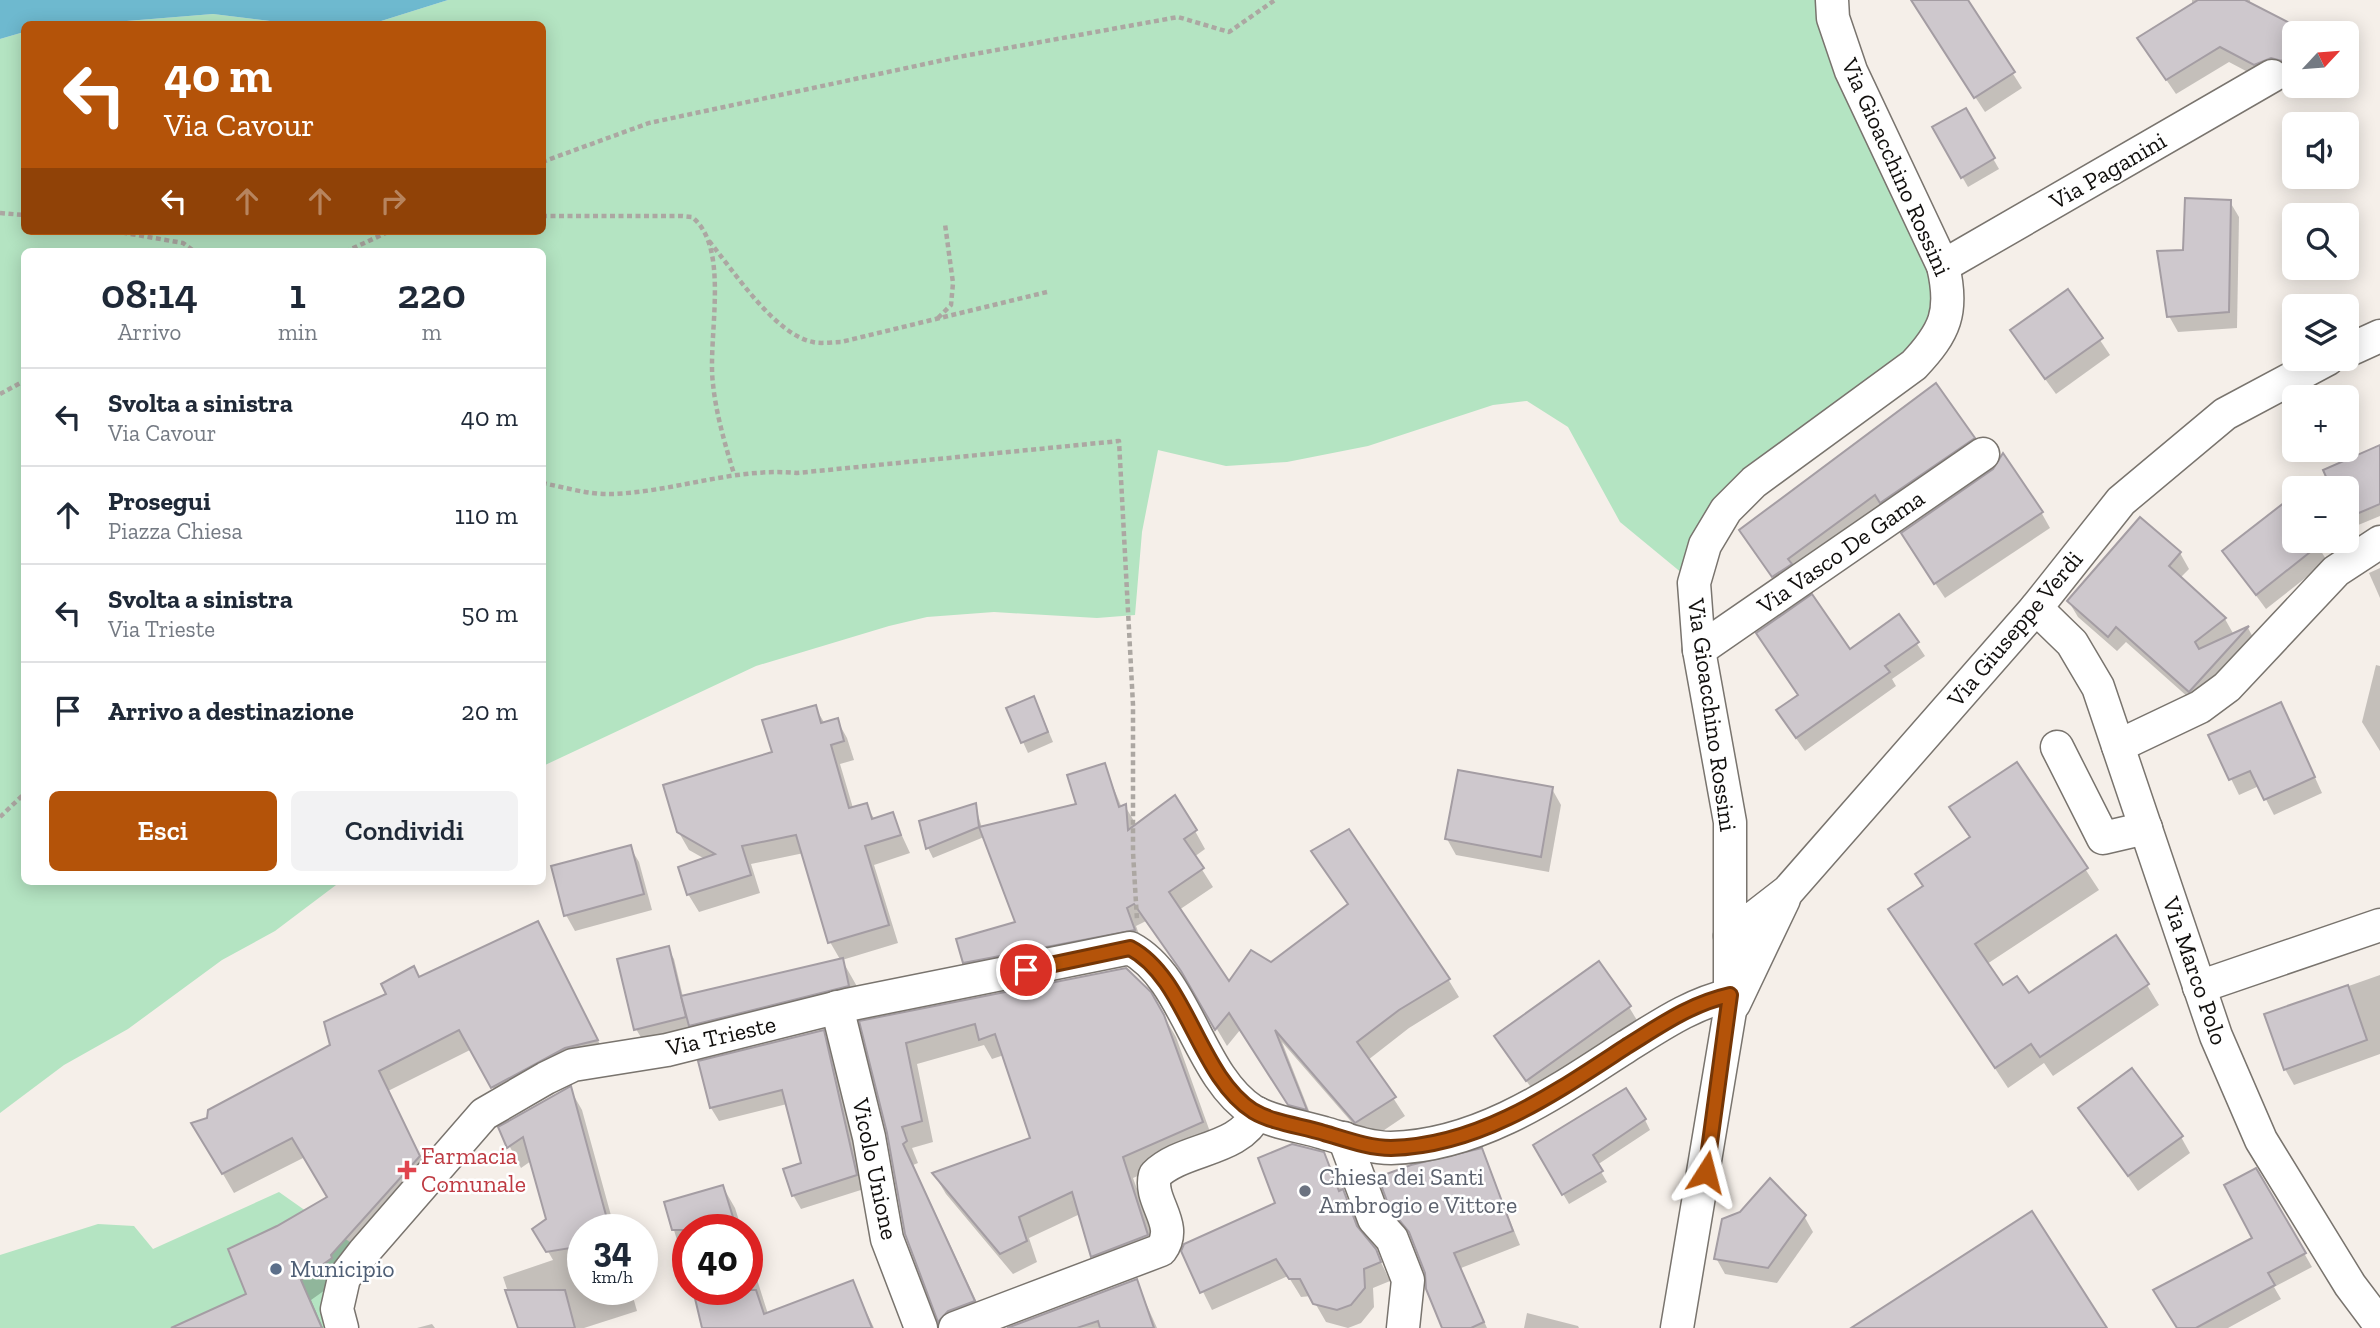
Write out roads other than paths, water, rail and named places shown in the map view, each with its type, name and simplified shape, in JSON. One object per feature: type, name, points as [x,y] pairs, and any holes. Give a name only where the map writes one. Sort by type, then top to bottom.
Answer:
[{"type":"street","name":"Via Gioacchino Rossini","points":[[1730,1003],[1730,822],[1699,650],[1694,583],[1714,524],[1754,482],[1914,365],[1936,341],[1945,320],[1949,292],[1943,266],[1851,71],[1833,18],[1832,0]]},
{"type":"street","name":"Via Paganini","points":[[1943,266],[2272,76]]},
{"type":"street","points":[[2359,346],[2380,336]]},
{"type":"street","name":"Via Giuseppe Verdi","points":[[1730,936],[1788,891],[2036,608],[2121,501],[2225,414],[2306,371]]},
{"type":"street","name":"Via Vasco De Gama","points":[[1699,650],[1983,454]]},
{"type":"street","points":[[2118,746],[2200,708],[2227,687],[2336,571],[2380,542]]},
{"type":"street","name":"Via Marco Polo","points":[[2036,608],[2072,643],[2098,687],[2216,1036],[2261,1140],[2350,1285],[2380,1325]]},
{"type":"street","points":[[2057,747],[2103,838],[2146,828]]},
{"type":"street","points":[[1678,1328],[1730,1003],[1788,891]]},
{"type":"street","points":[[2199,987],[2380,925]]},
{"type":"street","name":"Via Trieste","points":[[342,1328],[337,1309],[344,1278],[484,1114],[573,1065],[667,1050],[837,1007],[1138,952],[1178,1002],[1228,1088],[1268,1116]]},
{"type":"street","points":[[955,1328],[1161,1250],[1168,1241],[1168,1228],[1153,1185],[1155,1175],[1172,1163],[1242,1134],[1268,1116],[1343,1138],[1390,1148],[1431,1143],[1474,1131],[1517,1114],[1554,1094],[1684,1010],[1730,1003]]},
{"type":"street","name":"Vicolo Unione","points":[[837,1007],[869,1137],[887,1239],[921,1328]]},
{"type":"street","points":[[1343,1138],[1374,1219],[1392,1240],[1408,1280],[1403,1328]]},
{"type":"water","points":[[0,0],[448,0],[381,21],[270,21],[213,14],[127,21],[21,21],[21,33],[0,39]]},
{"type":"place","name":"Farmacia Comunale","points":[[407,1170]]},
{"type":"place","name":"Chiesa dei Santi Ambrogio e Vittore","points":[[1305,1191]]},
{"type":"place","name":"Municipio","points":[[276,1269]]}]
